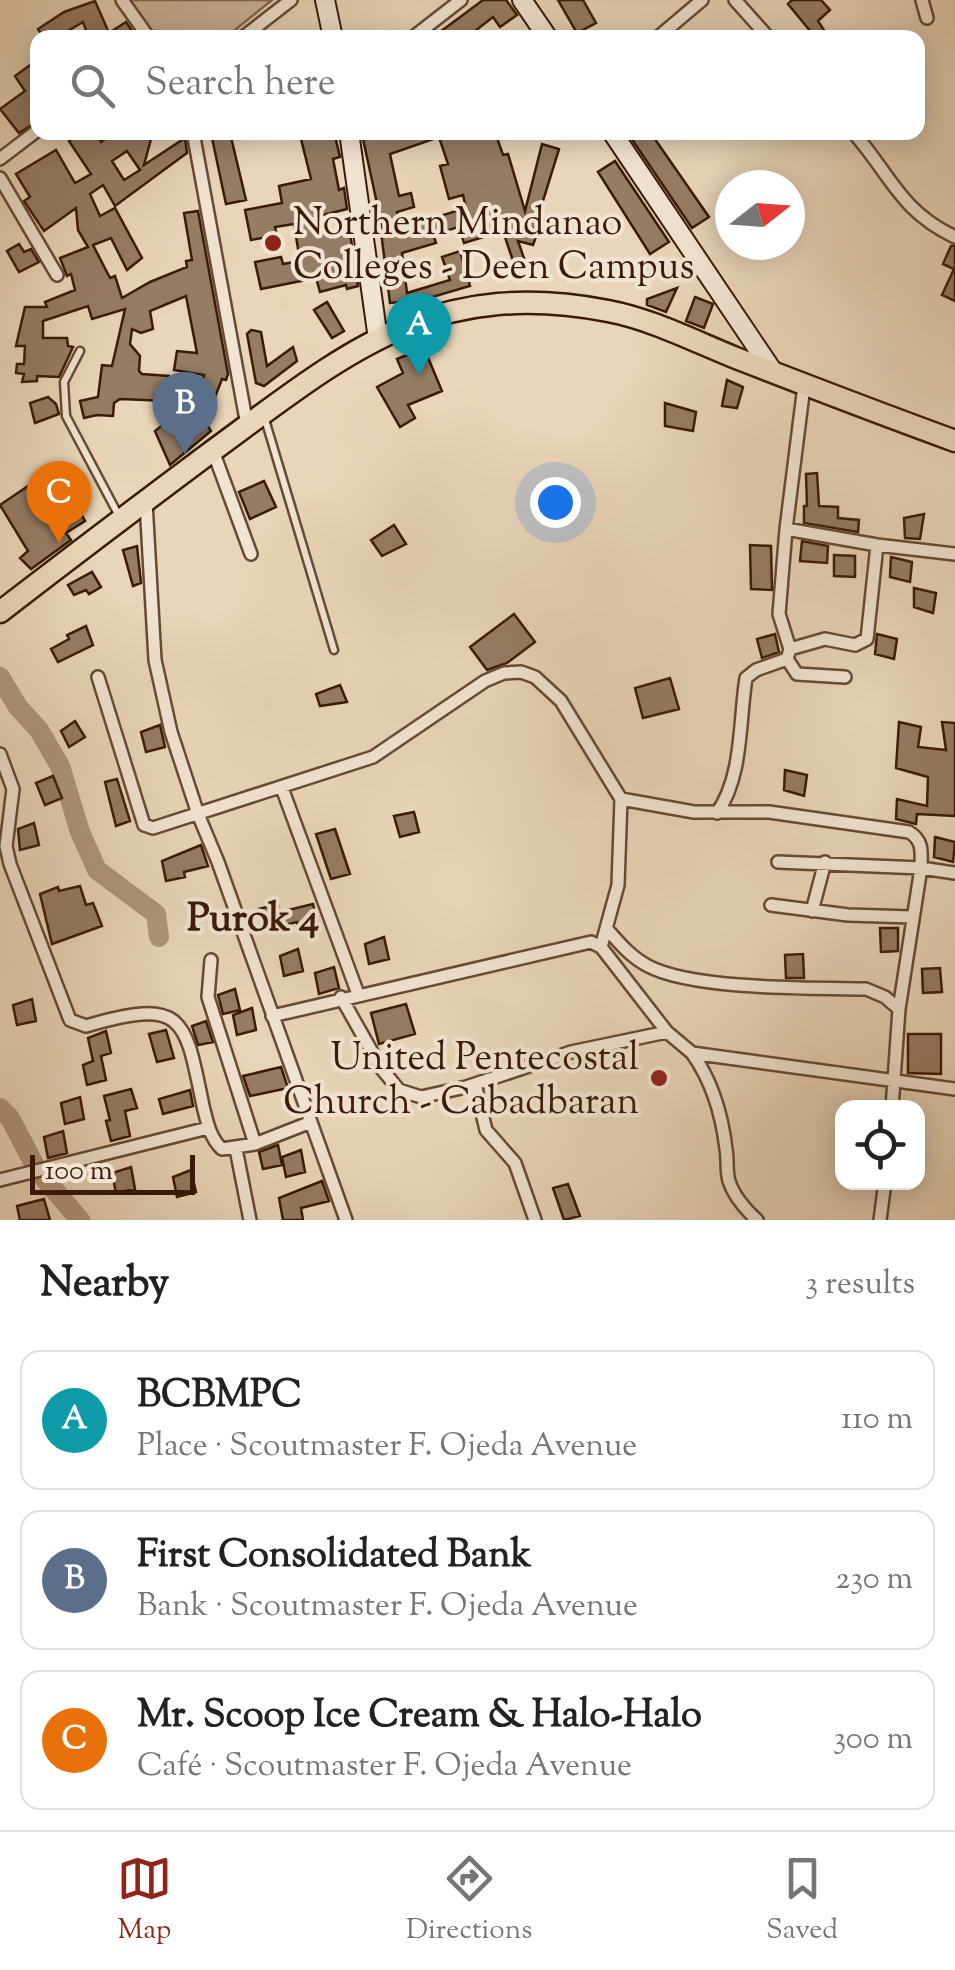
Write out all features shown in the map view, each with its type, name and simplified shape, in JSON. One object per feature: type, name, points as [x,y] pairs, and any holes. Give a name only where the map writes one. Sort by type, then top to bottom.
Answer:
[{"type":"highway","points":[[0,612],[302,383],[378,338],[434,315],[485,303],[521,300],[611,311],[955,440]]},
{"type":"main road","points":[[324,0],[330,30]]},
{"type":"main road","points":[[522,0],[543,30]]},
{"type":"main road","points":[[350,140],[378,338]]},
{"type":"main road","points":[[617,140],[774,373]]},
{"type":"street","points":[[122,0],[143,30]]},
{"type":"street","points":[[252,30],[291,0]]},
{"type":"street","points":[[422,30],[461,0]]},
{"type":"street","points":[[666,30],[702,0]]},
{"type":"street","points":[[735,0],[761,30]]},
{"type":"street","points":[[922,0],[927,18]]},
{"type":"street","points":[[0,158],[30,136]]},
{"type":"street","points":[[195,140],[255,419]]},
{"type":"street","points":[[860,140],[894,191],[915,213],[955,237]]},
{"type":"street","points":[[0,178],[57,275]]},
{"type":"street","points":[[804,386],[779,614],[797,674],[845,677]]},
{"type":"street","points":[[213,451],[251,554]]},
{"type":"street","points":[[146,499],[155,660],[171,732],[346,1220]]},
{"type":"street","points":[[786,528],[955,554]]},
{"type":"street","points":[[717,812],[728,797],[737,756],[746,678],[825,639],[852,645],[866,640],[877,545]]},
{"type":"street","points":[[98,678],[144,825],[159,828],[373,757],[504,673],[521,672],[534,677],[561,701],[621,799],[618,885],[601,947]]},
{"type":"street","points":[[0,754],[13,790],[6,846],[10,864],[70,1020],[86,1026],[164,1015],[181,1026],[190,1042],[208,1128],[218,1147],[236,1149],[255,1144],[311,1122]]},
{"type":"street","points":[[282,788],[358,994]]},
{"type":"street","points":[[621,799],[694,812],[769,812],[909,832],[921,845],[899,1009],[892,1100]]},
{"type":"street","points":[[778,862],[955,873]]},
{"type":"street","points":[[812,911],[825,862]]},
{"type":"street","points":[[771,905],[912,917]]},
{"type":"street","points":[[608,930],[627,952],[650,968],[680,978],[866,989],[886,997],[899,1009]]},
{"type":"street","points":[[272,1016],[590,942],[601,947],[667,1032],[704,1069],[714,1093],[729,1181],[742,1206],[757,1220]]},
{"type":"street","points":[[211,960],[208,998],[255,1144]]},
{"type":"street","points":[[341,998],[381,1068],[399,1090],[421,1097],[475,1084],[571,1052],[667,1032]]},
{"type":"street","points":[[692,1053],[955,1089]]},
{"type":"street","points":[[475,1084],[486,1130],[515,1163],[536,1220]]},
{"type":"street","points":[[0,1180],[208,1128]]},
{"type":"street","points":[[236,1149],[250,1220]]},
{"type":"street","points":[[880,1220],[884,1190]]},
{"type":"lane","points":[[80,351],[64,382],[66,416],[120,518]]},
{"type":"lane","points":[[255,419],[334,650]]},
{"type":"shaded area","points":[[128,0],[272,0],[235,30],[150,30]]},
{"type":"building","points":[[483,0],[506,0],[517,15],[500,27],[493,17],[476,30],[443,30]]},
{"type":"building","points":[[558,0],[583,0],[596,23],[575,30]]},
{"type":"building","points":[[792,0],[821,0],[830,10],[818,21],[824,30],[809,30],[788,4]]},
{"type":"building","points":[[95,1],[108,30],[86,30],[83,22],[70,30],[39,30],[64,12]]},
{"type":"building","points":[[126,22],[132,30],[114,30]]},
{"type":"building","points":[[30,65],[30,126],[19,133],[0,109],[25,91],[15,76]]},
{"type":"building","points":[[70,140],[151,140],[144,165],[185,140],[187,153],[115,206],[103,185],[90,194],[100,216],[115,208],[142,258],[127,270],[111,238],[93,245],[110,278],[115,276],[122,298],[187,267],[186,261],[192,260],[184,213],[198,211],[228,374],[226,380],[222,379],[212,405],[195,399],[204,375],[174,370],[177,351],[197,353],[186,296],[150,311],[153,329],[141,333],[132,329],[130,344],[140,356],[139,371],[169,376],[168,401],[120,399],[114,403],[113,416],[84,418],[80,401],[98,397],[102,365],[112,366],[125,309],[92,319],[88,306],[43,321],[43,338],[67,338],[68,346],[73,347],[59,377],[37,376],[37,381],[22,382],[24,374],[16,373],[17,364],[24,364],[25,346],[16,346],[25,307],[47,307],[45,302],[75,290],[71,274],[67,276],[60,258],[88,247],[78,230],[76,208],[44,231],[24,201],[30,197],[16,174],[56,150],[75,183],[91,174]],"holes":[[[127,151],[140,170],[124,180],[112,161]]]},
{"type":"building","points":[[212,140],[232,140],[246,200],[226,204]]},
{"type":"building","points":[[301,140],[336,140],[340,157],[333,159],[347,209],[315,217],[318,235],[350,233],[358,286],[320,292],[316,278],[261,289],[255,262],[281,257],[283,264],[300,261],[294,224],[275,227],[277,235],[251,240],[245,210],[282,203],[279,186],[311,179]]},
{"type":"building","points":[[363,140],[430,140],[390,154],[399,196],[411,193],[414,207],[397,212],[402,228],[466,208],[463,195],[449,199],[440,166],[448,164],[440,140],[498,140],[503,155],[508,154],[525,211],[542,144],[559,149],[533,245],[518,241],[527,267],[516,270],[503,231],[464,243],[459,227],[433,234],[436,243],[402,253],[407,293],[450,280],[442,257],[460,251],[470,286],[422,300],[390,303],[383,231]]},
{"type":"building","points":[[632,140],[656,140],[709,217],[692,228]]},
{"type":"building","points":[[615,161],[669,242],[650,254],[598,172]]},
{"type":"building","points":[[19,244],[24,252],[31,249],[39,262],[19,272],[7,251]]},
{"type":"building","points":[[951,246],[955,246],[955,301],[942,295],[954,269],[943,264]]},
{"type":"building","points":[[677,288],[666,312],[647,305],[647,299]]},
{"type":"building","points":[[695,297],[713,304],[704,328],[686,321]]},
{"type":"building","points":[[327,302],[344,331],[332,338],[314,310]]},
{"type":"building","points":[[251,330],[261,332],[267,366],[293,347],[297,361],[264,386],[256,383],[247,334]]},
{"type":"building","points":[[424,348],[442,391],[408,405],[415,418],[400,427],[377,387],[403,373],[397,359]]},
{"type":"building","points":[[727,380],[743,387],[737,408],[722,406]]},
{"type":"building","points":[[48,397],[59,414],[35,423],[30,403]]},
{"type":"building","points":[[192,401],[211,431],[170,465],[155,431]]},
{"type":"building","points":[[665,403],[696,412],[693,431],[665,426]]},
{"type":"building","points":[[62,463],[78,488],[70,493],[85,521],[66,533],[71,540],[31,569],[20,558],[28,551],[0,505]]},
{"type":"building","points":[[817,473],[819,506],[838,507],[838,518],[859,520],[858,532],[804,523],[806,474]]},
{"type":"building","points":[[264,481],[276,507],[250,519],[239,492]]},
{"type":"building","points":[[924,514],[920,539],[905,538],[904,518]]},
{"type":"building","points":[[394,525],[406,544],[382,556],[371,540]]},
{"type":"building","points":[[802,541],[828,546],[827,563],[800,561]]},
{"type":"building","points":[[750,545],[771,546],[772,590],[751,589]]},
{"type":"building","points":[[137,546],[141,583],[133,586],[123,550]]},
{"type":"building","points":[[834,555],[855,556],[855,577],[834,576]]},
{"type":"building","points":[[891,557],[912,562],[910,582],[890,577]]},
{"type":"building","points":[[92,572],[101,587],[89,594],[86,590],[74,595],[68,585]]},
{"type":"building","points":[[914,588],[936,593],[933,613],[914,607]]},
{"type":"building","points":[[514,614],[535,642],[507,663],[487,670],[470,647]]},
{"type":"building","points":[[86,626],[93,645],[58,662],[51,649]]},
{"type":"building","points":[[775,634],[779,652],[762,658],[757,639]]},
{"type":"building","points":[[877,634],[897,639],[894,659],[875,654]]},
{"type":"building","points":[[670,678],[679,709],[643,718],[635,688]]},
{"type":"building","points":[[340,685],[347,702],[320,706],[316,694]]},
{"type":"building","points":[[75,721],[85,737],[69,747],[61,731]]},
{"type":"building","points":[[899,722],[921,727],[918,747],[946,750],[942,722],[955,723],[955,816],[917,814],[916,824],[896,819],[897,799],[927,806],[928,777],[896,768]]},
{"type":"building","points":[[160,725],[165,747],[146,752],[141,732]]},
{"type":"building","points":[[785,770],[807,775],[804,796],[784,790]]},
{"type":"building","points":[[53,776],[62,798],[45,805],[36,783]]},
{"type":"building","points":[[117,779],[130,821],[116,826],[105,782]]},
{"type":"building","points":[[414,812],[419,832],[400,837],[394,816]]},
{"type":"building","points":[[34,823],[39,845],[20,850],[18,829]]},
{"type":"building","points":[[335,829],[350,874],[331,879],[316,834]]},
{"type":"building","points":[[935,837],[955,842],[953,862],[934,857]]},
{"type":"building","points":[[201,845],[208,866],[166,881],[162,861]]},
{"type":"building","points":[[80,886],[86,905],[93,903],[102,926],[52,944],[40,894],[58,887],[59,891]]},
{"type":"building","points":[[278,904],[280,912],[313,904],[318,925],[299,929],[297,922],[264,930],[259,909]]},
{"type":"building","points":[[880,928],[898,928],[898,951],[881,952]]},
{"type":"building","points":[[384,937],[389,959],[369,964],[365,944]]},
{"type":"building","points":[[298,949],[303,971],[284,976],[280,956]]},
{"type":"building","points":[[803,954],[804,978],[786,978],[785,955]]},
{"type":"building","points":[[334,967],[339,988],[319,994],[315,973]]},
{"type":"building","points":[[940,968],[942,992],[923,993],[922,969]]},
{"type":"building","points":[[235,989],[240,1010],[223,1014],[218,995]]},
{"type":"building","points":[[32,999],[36,1021],[17,1025],[13,1005]]},
{"type":"building","points":[[406,1004],[415,1034],[379,1044],[371,1013]]},
{"type":"building","points":[[252,1008],[256,1030],[237,1035],[233,1015]]},
{"type":"building","points":[[206,1021],[213,1042],[198,1045],[192,1026]]},
{"type":"building","points":[[166,1030],[174,1058],[157,1062],[149,1034]]},
{"type":"building","points":[[106,1031],[111,1053],[101,1056],[106,1080],[87,1085],[83,1065],[93,1061],[88,1038]]},
{"type":"building","points":[[908,1034],[941,1034],[941,1074],[908,1073]]},
{"type":"building","points":[[281,1067],[288,1088],[250,1096],[243,1076]]},
{"type":"building","points":[[131,1089],[137,1108],[125,1111],[130,1136],[111,1141],[104,1096]]},
{"type":"building","points":[[190,1090],[193,1106],[163,1114],[159,1099]]},
{"type":"building","points":[[80,1097],[84,1119],[65,1124],[61,1103]]},
{"type":"building","points":[[63,1131],[67,1153],[48,1158],[44,1137]]},
{"type":"building","points":[[278,1145],[282,1165],[263,1169],[259,1152]]},
{"type":"building","points":[[301,1150],[305,1172],[286,1177],[282,1157]]},
{"type":"building","points":[[131,1167],[135,1189],[116,1193],[112,1173]]},
{"type":"building","points":[[191,1170],[196,1192],[177,1197],[173,1177]]},
{"type":"building","points":[[322,1181],[329,1201],[301,1208],[303,1220],[283,1220],[279,1198]]},
{"type":"building","points":[[568,1184],[580,1216],[564,1220],[553,1188]]},
{"type":"building","points":[[44,1199],[50,1220],[20,1220],[17,1206]]},
{"type":"waterway","points":[[0,677],[60,766],[80,832],[97,870],[156,914],[159,937]]},
{"type":"waterway","points":[[0,1108],[10,1118],[35,1166]]},
{"type":"waterway","points":[[39,1172],[80,1220]]},
{"type":"place","name":"Northern Mindanao Colleges - Deen Campus","points":[[273,243]]},
{"type":"place","name":"BCBMPC","points":[[419,375]]},
{"type":"place","name":"First Consolidated Bank","points":[[185,454]]},
{"type":"place","name":"Mr. Scoop Ice Cream & Halo-Halo","points":[[59,543]]},
{"type":"place","name":"United Pentecostal Church - Cabadbaran","points":[[659,1078]]},
{"type":"district","name":"Purok 4","points":[[253,916]]}]
